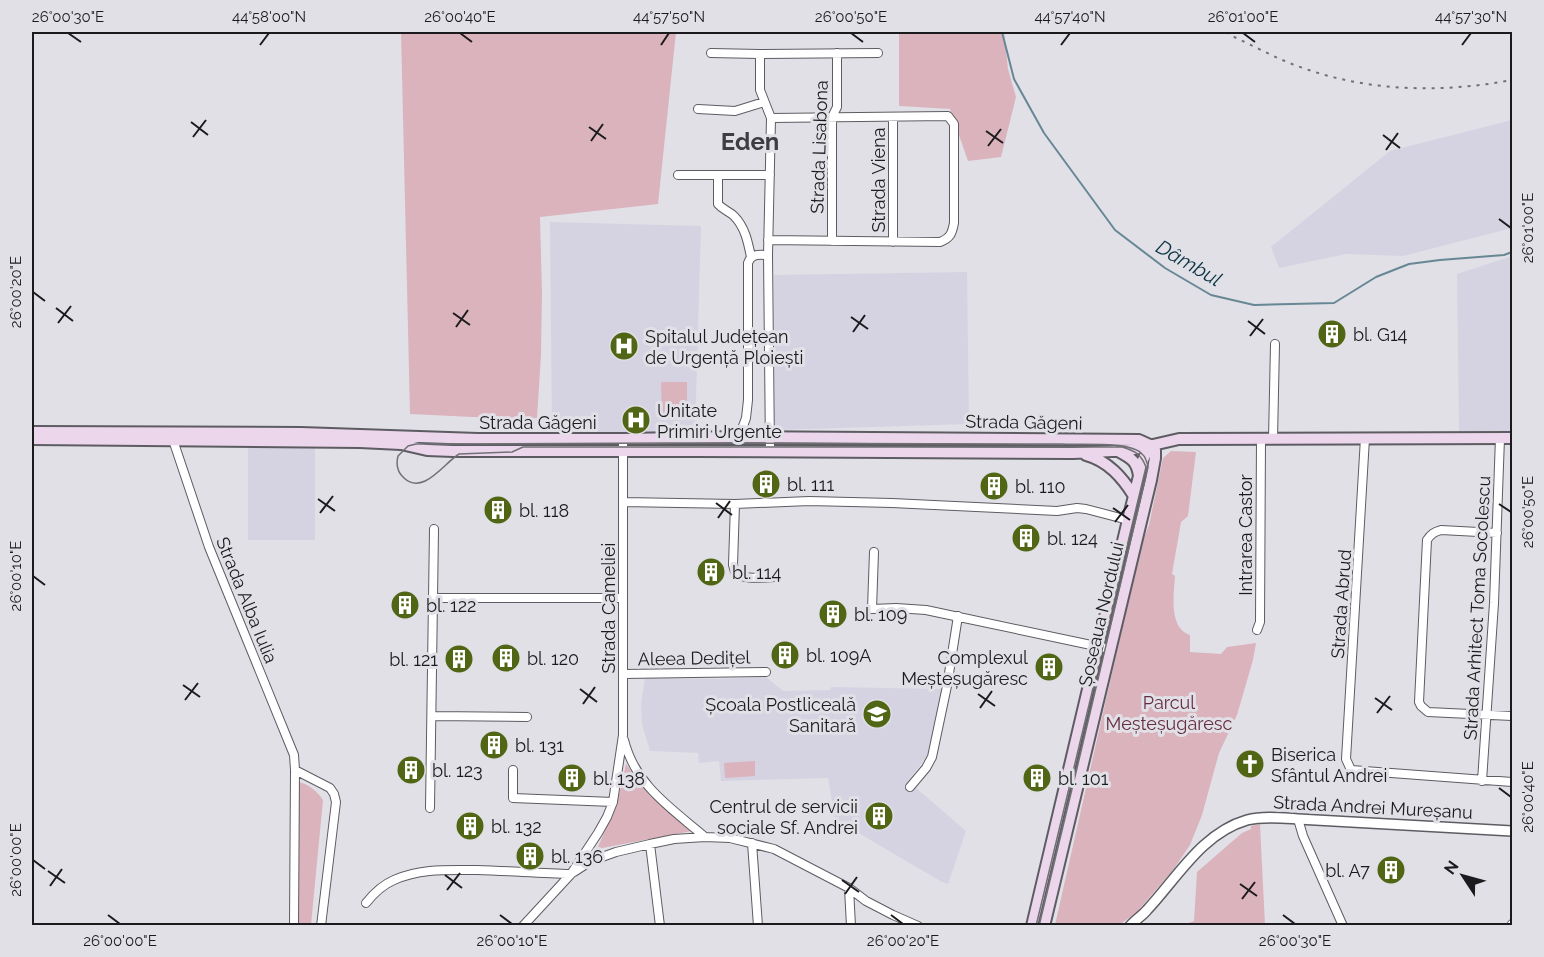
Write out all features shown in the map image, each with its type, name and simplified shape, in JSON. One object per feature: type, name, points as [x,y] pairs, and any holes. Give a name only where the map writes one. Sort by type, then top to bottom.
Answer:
[{"type":"main road","name":"Strada Găgeni","points":[[32,432],[171,432],[386,439],[427,450],[453,451],[1073,453],[1131,450],[1179,440],[1512,438]]},
{"type":"main road","name":"Strada Găgeni","points":[[32,440],[771,437],[1139,440],[1150,445]]},
{"type":"main road","name":"Șoseaua Nordului","points":[[1032,926],[1087,694],[1084,687],[1091,652],[1097,647],[1134,496],[1150,445],[1155,450],[1155,458],[1044,926]]},
{"type":"main road","points":[[1118,450],[1137,465],[1139,477]]},
{"type":"main road","points":[[1073,453],[1088,455],[1106,464],[1122,477],[1134,496]]},
{"type":"street","points":[[711,53],[878,53]]},
{"type":"street","name":"Strada Lisabona","points":[[832,241],[832,117],[837,107],[837,53]]},
{"type":"street","points":[[760,54],[760,90],[771,117],[768,240],[770,451]]},
{"type":"street","points":[[698,109],[735,111],[765,102]]},
{"type":"street","points":[[768,240],[939,242],[951,236],[954,223],[954,124],[948,116],[771,117]]},
{"type":"street","name":"Strada Viena","points":[[893,117],[893,242]]},
{"type":"street","points":[[678,175],[770,175]]},
{"type":"street","points":[[718,175],[718,204],[735,218],[744,231],[750,257],[748,263],[748,400],[746,418],[739,437]]},
{"type":"street","points":[[750,257],[768,255]]},
{"type":"street","points":[[749,340],[769,340]]},
{"type":"street","points":[[1273,439],[1275,344]]},
{"type":"street","name":"Strada Abrud","points":[[1365,438],[1346,759],[1351,770],[1482,780]]},
{"type":"street","name":"Strada Arhitect Toma Socolescu","points":[[1482,780],[1497,533],[1500,438]]},
{"type":"street","name":"Strada Cameliei","points":[[523,926],[571,874],[598,833],[613,802],[623,735],[623,439]]},
{"type":"street","name":"Intrarea Castor","points":[[1257,630],[1260,622],[1261,439]]},
{"type":"street","name":"Strada Alba Iulia","points":[[173,440],[209,547],[294,755],[294,926]]},
{"type":"street","points":[[623,502],[735,504],[809,501],[1057,511],[1077,508],[1128,520]]},
{"type":"street","points":[[735,504],[735,572],[747,578],[775,577]]},
{"type":"street","points":[[430,808],[434,529]]},
{"type":"street","points":[[1497,533],[1441,530],[1430,535],[1426,546],[1419,702],[1428,712],[1512,716]]},
{"type":"street","points":[[874,552],[872,609],[926,609],[1110,649]]},
{"type":"street","points":[[434,598],[623,598]]},
{"type":"street","points":[[910,787],[932,757],[947,686],[958,616]]},
{"type":"street","name":"Aleea Dedițel","points":[[623,674],[766,672]]},
{"type":"street","points":[[432,716],[527,717]]},
{"type":"street","points":[[623,735],[630,759],[644,783],[705,837]]},
{"type":"street","points":[[295,770],[330,788],[336,802],[321,926]]},
{"type":"street","points":[[513,770],[513,798],[613,802]]},
{"type":"street","points":[[1482,780],[1512,782]]},
{"type":"street","name":"Strada Andrei Mureșanu","points":[[1130,926],[1203,846],[1217,835],[1252,819],[1298,819],[1512,831]]},
{"type":"street","points":[[1298,819],[1303,836],[1343,926]]},
{"type":"street","points":[[366,903],[384,885],[427,870],[571,874],[591,861],[650,844],[674,839],[730,838],[774,849],[849,888],[866,901],[918,926]]},
{"type":"street","points":[[752,843],[758,926]]},
{"type":"street","points":[[650,844],[660,926]]},
{"type":"street","points":[[849,888],[851,926]]},
{"type":"shaded area","points":[[1512,120],[1512,228],[1403,256],[1346,254],[1279,268],[1271,247],[1390,151]]},
{"type":"shaded area","name":"Spitalul Județean de Urgență Ploiești","points":[[550,222],[701,226],[695,435],[552,434]]},
{"type":"shaded area","points":[[1512,256],[1512,432],[1459,433],[1457,274]]},
{"type":"shaded area","points":[[967,272],[969,424],[775,430],[774,275]]},
{"type":"shaded area","points":[[315,447],[315,540],[248,540],[248,448]]},
{"type":"shaded area","points":[[766,677],[783,691],[830,690],[831,687],[942,689],[930,752],[908,781],[966,831],[948,884],[835,819],[828,778],[721,781],[719,761],[699,763],[698,753],[650,751],[642,724],[641,704],[645,678]]},
{"type":"green space","points":[[401,32],[676,32],[658,204],[540,217],[542,292],[537,418],[410,414]]},
{"type":"green space","points":[[899,32],[1004,32],[1008,69],[1016,97],[1001,157],[968,161],[950,109],[899,106]]},
{"type":"green space","points":[[661,382],[687,382],[687,415],[662,416]]},
{"type":"green space","name":"Parcul Meșteșugăresc","points":[[1171,451],[1196,452],[1188,516],[1181,522],[1172,574],[1175,576],[1175,618],[1183,631],[1190,635],[1190,652],[1221,654],[1227,647],[1256,643],[1253,660],[1237,715],[1219,753],[1202,815],[1190,845],[1173,870],[1136,913],[1119,925],[1055,925],[1141,545],[1149,525],[1163,458]]},
{"type":"green space","points":[[755,761],[755,776],[725,778],[724,763]]},
{"type":"green space","points":[[626,764],[649,795],[692,831],[597,849],[617,804]]},
{"type":"green space","points":[[297,782],[312,788],[323,800],[311,925],[291,926]]},
{"type":"green space","points":[[1260,824],[1265,925],[1183,925],[1194,921],[1197,872],[1242,833],[1251,829],[1251,826]]},
{"type":"waterway","name":"Dâmbul","points":[[1002,32],[1014,79],[1044,133],[1115,230],[1165,268],[1211,295],[1254,305],[1334,303],[1376,277],[1409,264],[1504,255],[1512,252]]},
{"type":"tram line","points":[[1036,926],[1146,467],[1137,454],[1122,447],[523,447],[512,452],[459,454],[426,481],[418,483],[411,483],[402,476],[398,468],[398,456],[408,446],[416,444],[671,443],[1092,444],[1117,445],[1142,454],[1148,467],[1039,926]]},
{"type":"railway","points":[[1226,32],[1294,65],[1354,82],[1407,88],[1434,88],[1512,80]]},
{"type":"place","name":"bl. G14","points":[[1332,334]]},
{"type":"place","name":"Spitalul Județean de Urgență Ploiești","points":[[624,346]]},
{"type":"place","name":"Unitate Primiri Urgente","points":[[636,420]]},
{"type":"place","name":"bl. 111","points":[[766,484]]},
{"type":"place","name":"bl. 110","points":[[994,486]]},
{"type":"place","name":"bl. 118","points":[[498,510]]},
{"type":"place","name":"bl. 124","points":[[1026,538]]},
{"type":"place","name":"bl. 114","points":[[711,572]]},
{"type":"place","name":"bl. 122","points":[[405,605]]},
{"type":"place","name":"bl. 109","points":[[833,614]]},
{"type":"place","name":"bl. 109A","points":[[785,655]]},
{"type":"place","name":"bl. 120","points":[[506,658]]},
{"type":"place","name":"bl. 121","points":[[459,659]]},
{"type":"place","name":"Complexul Meșteșugăresc","points":[[1049,667]]},
{"type":"place","name":"Școala Postliceală Sanitară","points":[[877,714]]},
{"type":"place","name":"bl. 131","points":[[494,745]]},
{"type":"place","name":"Biserica Sfântul Andrei","points":[[1250,764]]},
{"type":"place","name":"bl. 123","points":[[411,770]]},
{"type":"place","name":"bl. 138","points":[[572,778]]},
{"type":"place","name":"bl. 101","points":[[1037,778]]},
{"type":"place","name":"Centrul de servicii sociale Sf. Andrei","points":[[879,816]]},
{"type":"place","name":"bl. 132","points":[[470,826]]},
{"type":"place","name":"bl. 136","points":[[530,856]]},
{"type":"place","name":"bl. A7","points":[[1391,870]]},
{"type":"district","name":"Eden","points":[[750,141]]}]
